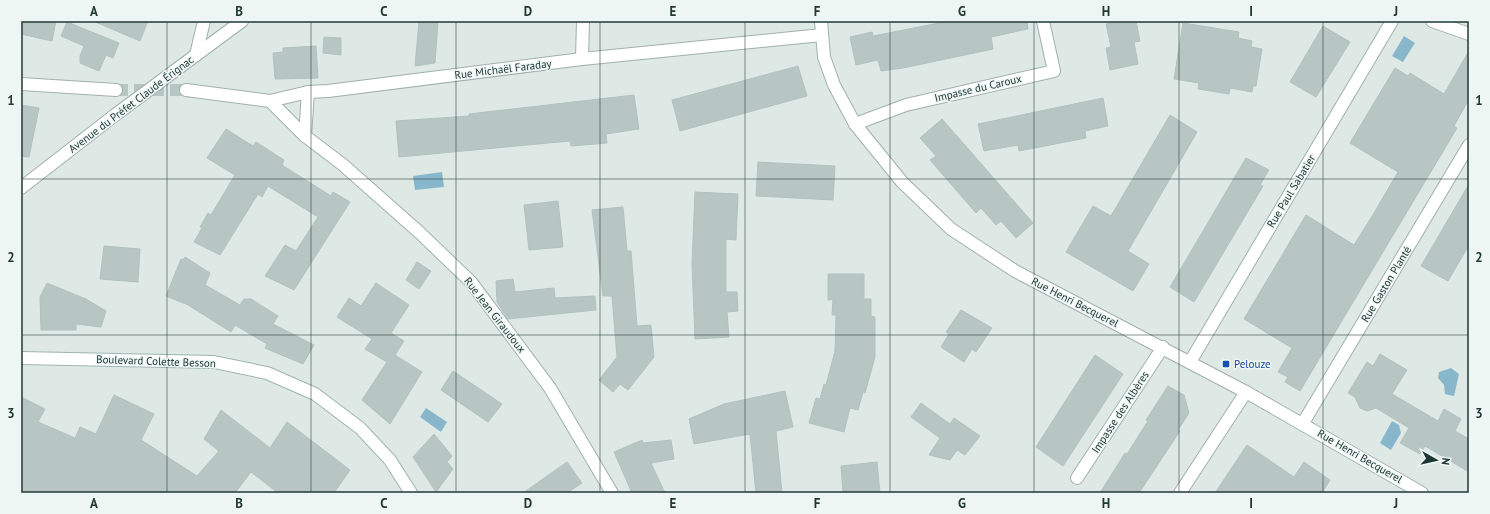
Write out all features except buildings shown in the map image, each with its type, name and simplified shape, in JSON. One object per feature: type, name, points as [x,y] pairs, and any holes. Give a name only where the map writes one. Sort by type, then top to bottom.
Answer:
[{"type":"street","points":[[196,55],[204,21]]},
{"type":"street","name":"Avenue du Préfet Claude Érignac","points":[[21,188],[115,115],[242,21]]},
{"type":"street","points":[[582,59],[583,21]]},
{"type":"street","name":"Rue Henri Becquerel","points":[[821,21],[824,57],[834,85],[855,124],[902,182],[951,229],[1015,271],[1163,347],[1304,423],[1422,493]]},
{"type":"street","name":"Impasse du Caroux","points":[[855,124],[906,105],[1054,71],[1043,21]]},
{"type":"street","name":"Rue Paul Sabatier","points":[[1190,362],[1392,21]]},
{"type":"street","points":[[1432,21],[1469,34]]},
{"type":"street","name":"Rue Michaël Faraday","points":[[186,90],[270,101],[308,92],[328,91],[582,59],[822,35]]},
{"type":"street","points":[[21,84],[116,90]]},
{"type":"street","points":[[305,136],[308,92]]},
{"type":"street","name":"Rue Jean Giraudoux","points":[[270,101],[305,136],[347,169],[472,282],[550,388],[612,493]]},
{"type":"street","name":"Rue Gaston Planté","points":[[1304,423],[1469,145]]},
{"type":"street","name":"Impasse des Albères","points":[[1077,478],[1163,347]]},
{"type":"street","name":"Boulevard Colette Besson","points":[[21,358],[214,362],[267,373],[315,394],[360,428],[390,460],[411,493]]},
{"type":"street","points":[[1180,493],[1246,392]]},
{"type":"water","points":[[1404,36],[1415,43],[1403,62],[1392,56]]},
{"type":"water","points":[[442,172],[444,187],[415,190],[413,176]]},
{"type":"water","points":[[1451,368],[1459,374],[1454,396],[1445,394],[1444,385],[1438,378],[1439,372]]},
{"type":"water","points":[[426,408],[447,422],[441,432],[420,417]]},
{"type":"water","points":[[1392,421],[1399,425],[1401,433],[1391,450],[1380,443]]},
{"type":"tunnel","points":[[116,90],[186,90]]},
{"type":"place","name":"Pelouze","points":[[1226,364]]}]
